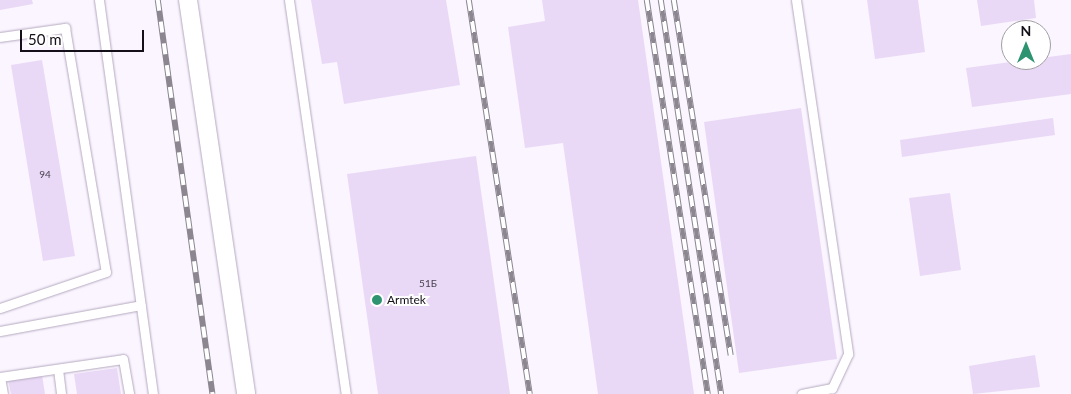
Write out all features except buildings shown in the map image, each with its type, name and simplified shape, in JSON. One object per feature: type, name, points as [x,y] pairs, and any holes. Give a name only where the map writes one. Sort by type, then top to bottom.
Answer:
[{"type":"street","points":[[188,0],[246,394]]},
{"type":"lane","points":[[99,0],[153,394]]},
{"type":"lane","points":[[289,0],[346,394]]},
{"type":"lane","points":[[796,0],[848,354],[832,388],[802,394]]},
{"type":"lane","points":[[0,38],[65,28],[106,272],[0,308]]},
{"type":"lane","points":[[0,332],[141,305]]},
{"type":"lane","points":[[3,394],[0,377],[123,359],[129,394]]},
{"type":"lane","points":[[58,370],[61,394]]},
{"type":"railway","points":[[158,0],[213,394]]},
{"type":"railway","points":[[469,0],[530,394]]},
{"type":"railway","points":[[647,0],[708,394]]},
{"type":"railway","points":[[661,0],[721,394]]},
{"type":"railway","points":[[674,0],[731,355]]},
{"type":"place","name":"Armtek","points":[[377,300]]}]
